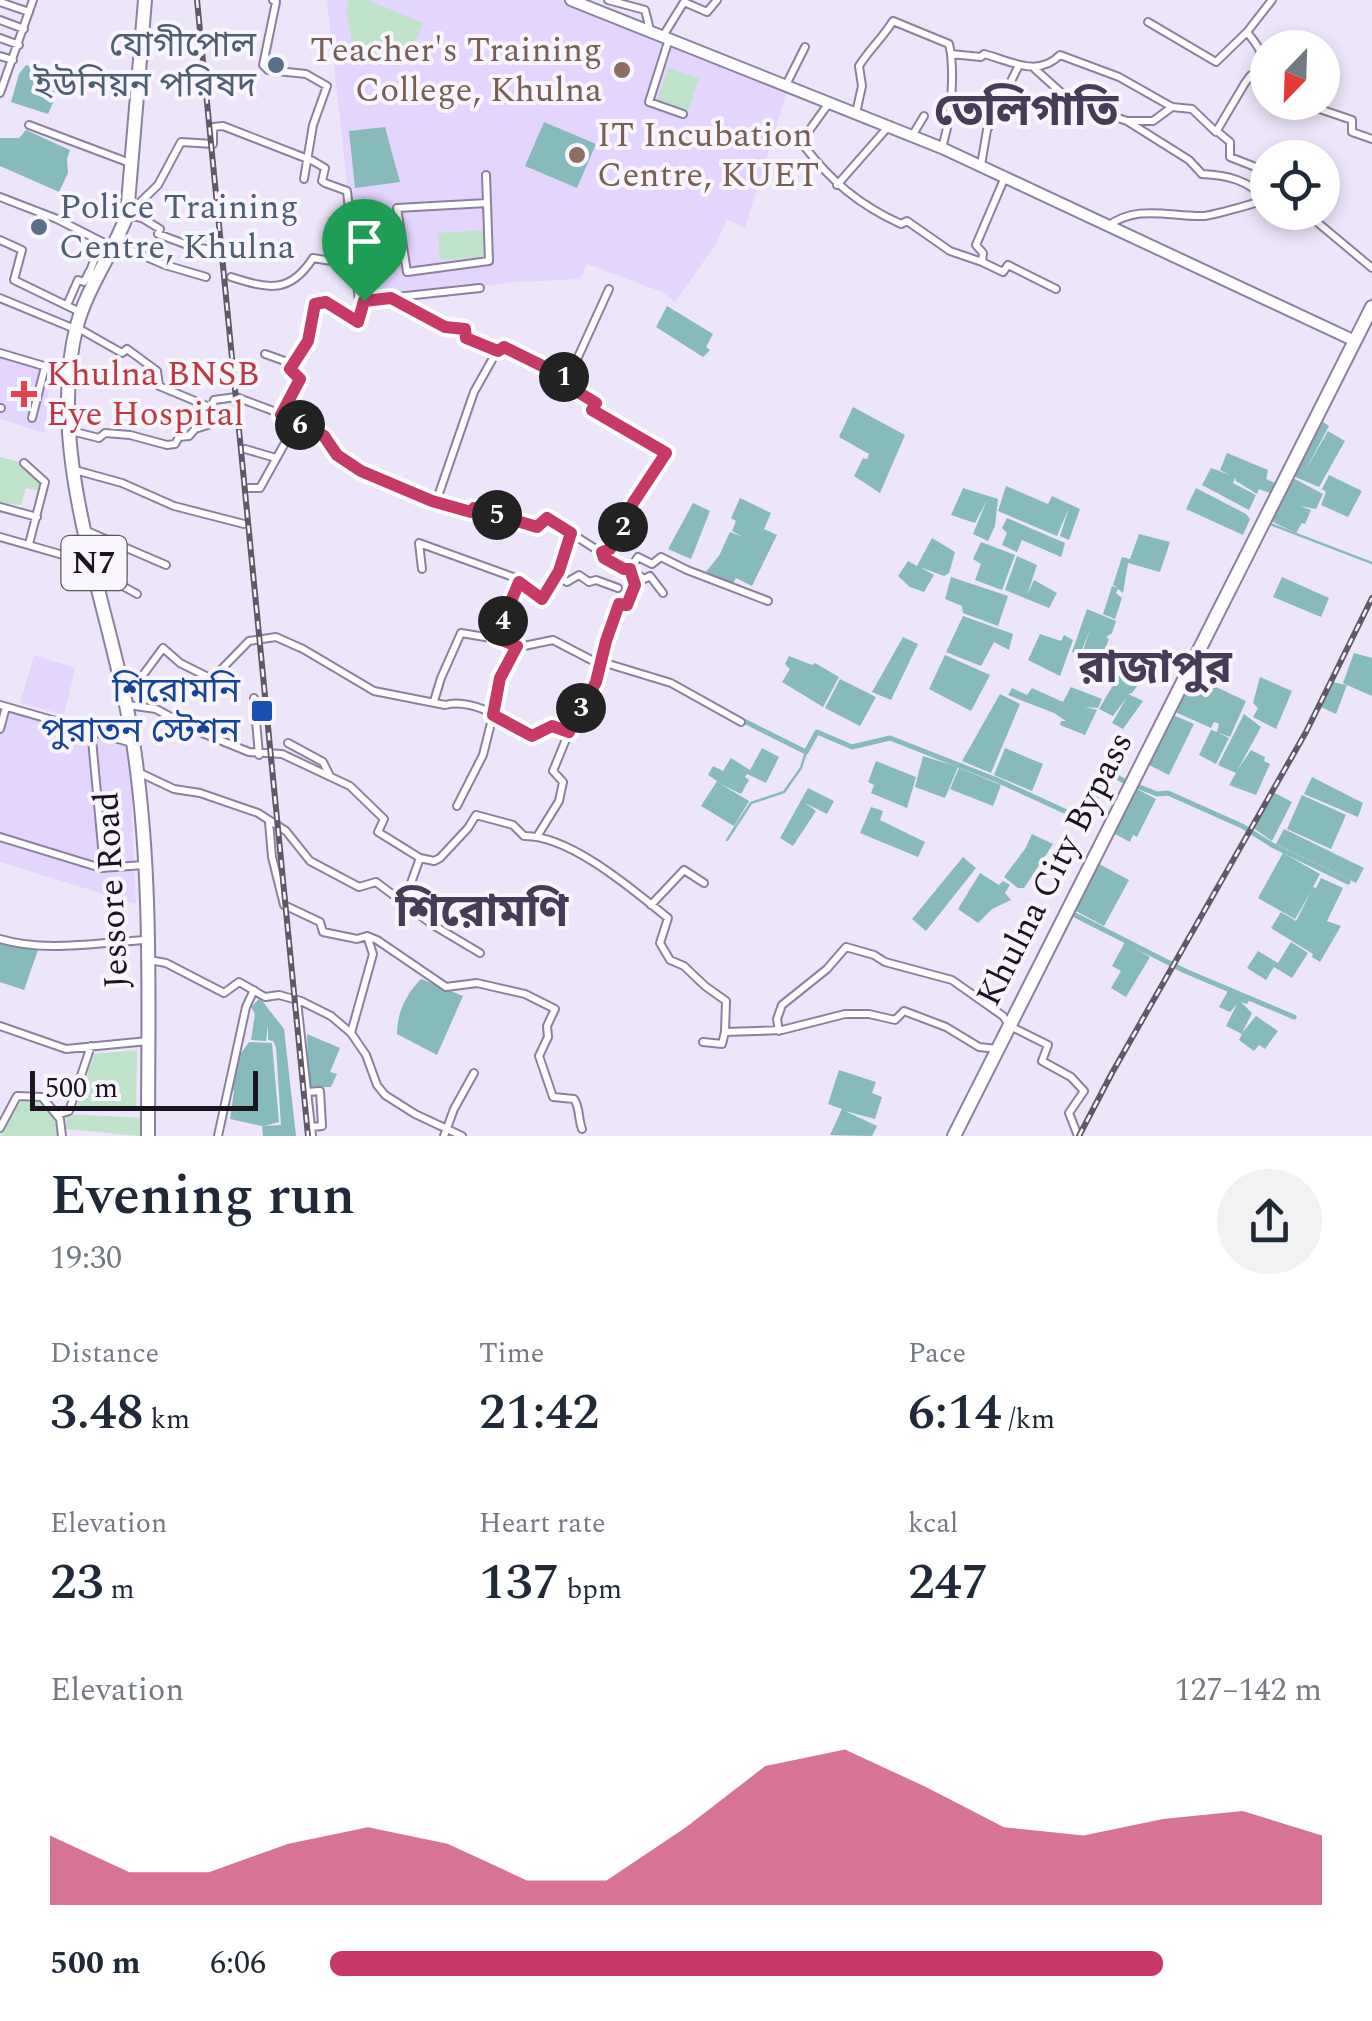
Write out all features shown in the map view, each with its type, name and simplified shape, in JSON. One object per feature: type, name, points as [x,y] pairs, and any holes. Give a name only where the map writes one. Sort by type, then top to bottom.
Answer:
[{"type":"highway","name":"Jessore Road","points":[[145,0],[127,215],[76,328],[70,430],[73,469],[125,699],[137,772],[148,940],[148,1136]]},
{"type":"highway","name":"Khulna City Bypass","points":[[954,1136],[1372,307]]},
{"type":"main road","points":[[571,0],[942,148],[1355,340]]},
{"type":"street","points":[[0,93],[33,0]]},
{"type":"street","points":[[608,0],[645,10],[650,32]]},
{"type":"street","points":[[682,114],[649,102],[666,38],[684,2],[707,12],[717,0]]},
{"type":"street","points":[[1148,22],[1216,62],[1272,0]]},
{"type":"street","points":[[276,1],[263,65],[278,72],[306,74],[327,84],[313,125],[304,179]]},
{"type":"street","points":[[0,2],[29,12]]},
{"type":"street","points":[[0,20],[24,29]]},
{"type":"street","points":[[856,112],[862,86],[858,66],[892,21],[938,37],[949,44],[953,82],[950,121],[942,148]]},
{"type":"street","points":[[1247,32],[1250,36]]},
{"type":"street","points":[[0,38],[18,44]]},
{"type":"street","points":[[786,86],[805,47]]},
{"type":"street","points":[[951,54],[984,54],[1034,68],[1052,63],[1060,55],[1119,78],[1172,107],[1192,109],[1230,142],[1230,156],[1250,164]]},
{"type":"street","points":[[0,56],[13,60]]},
{"type":"street","points":[[981,165],[987,130],[1019,65]]},
{"type":"street","points":[[1034,68],[1078,107],[1126,121],[1188,160],[1202,174],[1223,174],[1250,187]]},
{"type":"street","points":[[1218,132],[1250,78]]},
{"type":"street","points":[[829,102],[803,139],[804,146],[837,185],[888,218],[901,224],[907,221],[950,250],[1003,272],[1008,265],[1056,289]]},
{"type":"street","points":[[1126,121],[1153,121],[1172,107]]},
{"type":"street","points":[[912,136],[924,116]]},
{"type":"street","points":[[1340,116],[1352,120],[1352,132],[1372,139]]},
{"type":"street","points":[[29,124],[132,163]]},
{"type":"street","points":[[212,250],[158,234],[160,230],[149,222],[127,215],[158,186],[181,142],[213,144],[212,127],[223,126],[326,168],[322,181],[349,193],[359,301],[480,288]]},
{"type":"street","points":[[837,185],[888,127]]},
{"type":"street","points":[[486,175],[487,203],[489,262],[407,272],[397,208],[487,203]]},
{"type":"street","points":[[982,262],[984,252],[976,245],[1006,176]]},
{"type":"street","points":[[0,197],[114,246],[206,277]]},
{"type":"street","points":[[1108,226],[1134,213],[1205,216],[1250,203]]},
{"type":"street","points":[[1327,230],[1372,268]]},
{"type":"street","points":[[0,240],[22,250],[14,280],[81,312]]},
{"type":"street","points":[[67,305],[78,280],[84,282],[97,253],[114,246]]},
{"type":"street","points":[[231,277],[279,288],[302,276],[314,258],[356,264]]},
{"type":"street","points":[[90,271],[91,289]]},
{"type":"street","points":[[568,379],[609,290]]},
{"type":"street","points":[[0,298],[76,328],[114,350],[139,355],[158,371],[159,386],[212,408]]},
{"type":"street","points":[[391,298],[445,327],[465,329],[466,338],[498,351]]},
{"type":"street","points":[[281,415],[298,388],[300,379],[290,369],[308,341],[315,304],[326,302],[358,322],[364,301]]},
{"type":"street","points":[[436,502],[474,392],[498,351],[504,347],[516,350],[579,386],[580,394],[594,401],[592,410],[667,456],[633,503],[610,549],[602,552]]},
{"type":"street","points":[[0,353],[71,375]]},
{"type":"street","points":[[264,354],[293,364]]},
{"type":"street","points":[[32,418],[45,367]]},
{"type":"street","points":[[70,430],[99,438],[109,432],[175,444],[179,437],[190,436],[195,429],[208,425],[214,400],[236,397],[324,436],[337,455],[361,471],[436,502],[471,512],[474,508],[537,527],[547,518],[602,552],[604,558],[644,580],[650,576],[662,592]]},
{"type":"street","points":[[249,488],[260,488],[296,423]]},
{"type":"street","points":[[245,449],[276,458]]},
{"type":"street","points":[[24,463],[45,482],[29,544]]},
{"type":"street","points":[[73,469],[122,483],[174,506],[244,524]]},
{"type":"street","points":[[0,506],[37,516]]},
{"type":"street","points":[[86,532],[166,566]]},
{"type":"street","points":[[422,569],[420,543],[443,554],[474,561],[519,582],[542,599],[556,575],[571,533]]},
{"type":"street","points":[[0,537],[29,544],[138,594]]},
{"type":"street","points":[[630,569],[638,557],[652,564],[661,557],[768,601]]},
{"type":"street","points":[[538,836],[562,794],[563,782],[554,771],[569,732],[596,682],[612,619],[619,604],[627,605],[632,595],[635,585],[630,569]]},
{"type":"street","points":[[556,575],[568,582],[580,576],[588,582],[596,580],[618,588]]},
{"type":"street","points":[[496,638],[519,582]]},
{"type":"street","points":[[434,701],[440,678],[462,633],[517,646],[553,640],[602,664],[670,684],[740,722]]},
{"type":"street","points":[[569,732],[552,726],[532,736],[476,707],[374,690],[276,637],[249,641],[212,679],[162,648],[125,699],[259,755],[282,754],[350,786],[384,819],[378,832],[420,858],[434,862],[440,858],[476,815],[513,825],[524,836],[538,836],[603,868],[668,918],[660,944],[670,960],[684,966],[726,1000],[722,1044],[702,1042]]},
{"type":"street","points":[[457,806],[483,755],[500,678],[517,646]]},
{"type":"street","points":[[254,698],[259,755]]},
{"type":"street","points":[[0,728],[3,706],[133,742]]},
{"type":"street","points":[[91,730],[104,868]]},
{"type":"street","points":[[288,743],[323,762],[330,777]]},
{"type":"street","points":[[137,772],[174,789],[246,809],[286,831],[302,854],[324,870],[359,887],[376,882],[432,926],[480,953]]},
{"type":"street","points":[[269,822],[272,857],[284,905],[309,914],[320,922],[323,932],[357,939],[367,936],[446,987],[477,983],[526,994],[555,1009],[539,1056],[541,1066],[553,1097],[574,1099],[578,1104],[577,1117],[582,1129]]},
{"type":"street","points":[[0,837],[104,868],[145,865]]},
{"type":"street","points":[[403,902],[420,858]]},
{"type":"street","points":[[651,904],[684,870],[704,883]]},
{"type":"street","points":[[351,1033],[372,954],[367,936]]},
{"type":"street","points":[[0,939],[59,946],[148,940]]},
{"type":"street","points":[[779,1031],[777,1019],[782,1004],[826,969],[846,947],[952,980],[1004,1016],[1010,1026],[1048,1045],[1042,1061],[1071,1077],[1084,1091],[1069,1113],[1078,1136]]},
{"type":"street","points":[[148,960],[166,964],[224,993],[238,982],[265,997],[279,995],[298,1000],[331,1016],[351,1033],[366,1055],[376,1086],[445,1133],[462,1136]]},
{"type":"street","points":[[218,1136],[246,1006],[254,990]]},
{"type":"street","points":[[298,1000],[306,1092],[311,1131],[322,1126],[320,1092],[306,1092]]},
{"type":"street","points":[[726,1032],[779,1031],[845,1014],[895,1020],[904,1011],[946,1027],[980,1047],[998,1049]]},
{"type":"street","points":[[0,1026],[66,1049],[148,1041]]},
{"type":"street","points":[[57,1115],[69,1112],[91,1046]]},
{"type":"street","points":[[445,1133],[474,1073]]},
{"type":"street","points":[[60,1082],[78,1088]]},
{"type":"street","points":[[0,1128],[17,1096],[42,1096],[57,1115],[62,1136]]},
{"type":"shaded area","points":[[327,0],[562,0],[788,88],[745,228],[727,219],[716,244],[675,302],[662,292],[587,264],[580,279],[517,282],[360,301]]},
{"type":"shaded area","points":[[349,0],[368,0],[423,23],[407,63],[400,67],[353,48],[346,11]]},
{"type":"shaded area","points":[[26,65],[58,76],[59,89],[48,114],[11,102],[19,74]]},
{"type":"shaded area","points":[[668,68],[699,78],[688,111],[657,101]]},
{"type":"shaded area","points":[[544,122],[596,144],[577,188],[525,166]]},
{"type":"shaded area","points":[[385,127],[400,182],[355,188],[349,131]]},
{"type":"shaded area","points":[[26,130],[70,150],[68,173],[59,192],[0,166],[0,138],[19,138]]},
{"type":"shaded area","points":[[485,230],[486,257],[440,260],[438,233]]},
{"type":"shaded area","points":[[667,306],[713,334],[706,347],[710,350],[703,357],[656,327]]},
{"type":"shaded area","name":"Khulna BNSB Eye Hospital","points":[[0,354],[50,369],[45,433],[0,419]]},
{"type":"shaded area","points":[[853,407],[905,435],[880,493],[854,476],[869,454],[839,437]]},
{"type":"shaded area","points":[[1323,422],[1329,426],[1304,473],[1328,431],[1345,441],[1319,487],[1293,476]]},
{"type":"shaded area","points":[[1227,453],[1268,470],[1266,479],[1275,483],[1270,493],[1259,489],[1257,494],[1235,477],[1233,483],[1256,495],[1249,510],[1202,485],[1211,468],[1230,475],[1220,470]]},
{"type":"shaded area","points":[[0,457],[20,462],[43,483],[41,491],[26,488],[21,505],[0,503]]},
{"type":"shaded area","points":[[1329,475],[1362,491],[1348,517],[1321,505],[1326,492],[1322,489]]},
{"type":"shaded area","points":[[1293,478],[1323,494],[1316,509],[1300,506],[1311,510],[1296,533],[1271,521]]},
{"type":"shaded area","points":[[1006,486],[1048,504],[1052,496],[1080,509],[1069,540],[1060,536],[1069,508],[1057,536],[998,511]]},
{"type":"shaded area","points":[[963,488],[998,499],[995,526],[988,541],[973,534],[987,500],[975,523],[951,515]]},
{"type":"shaded area","points":[[1196,488],[1246,514],[1250,519],[1243,535],[1186,509]]},
{"type":"shaded area","points":[[740,498],[771,513],[764,529],[777,535],[752,586],[736,578],[731,587],[704,574],[719,556],[730,532],[743,537],[732,531],[736,521],[731,518]]},
{"type":"shaded area","points":[[693,503],[710,511],[691,559],[668,549]]},
{"type":"shaded area","points":[[1007,518],[1065,543],[1061,557],[1022,540],[1017,552],[1002,545],[1007,533],[1002,528]]},
{"type":"shaded area","points":[[1139,534],[1170,542],[1160,572],[1128,563],[1123,593],[1118,589],[1116,593],[1122,598],[1115,619],[1103,614],[1112,586],[1118,588],[1113,585],[1122,557],[1130,559]]},
{"type":"shaded area","points":[[932,538],[955,552],[949,573],[944,576],[920,567],[934,575],[924,592],[910,587],[898,576],[908,561],[917,566]]},
{"type":"shaded area","points":[[981,542],[1015,555],[1002,590],[975,580],[981,564],[973,559]]},
{"type":"shaded area","points":[[1017,556],[1037,565],[1027,595],[1034,580],[1057,593],[1049,608],[1005,590]]},
{"type":"shaded area","points":[[951,577],[1008,596],[998,626],[963,613],[962,606],[945,599]]},
{"type":"shaded area","points":[[1282,577],[1329,598],[1321,617],[1273,597]]},
{"type":"shaded area","points":[[1087,609],[1116,621],[1106,637],[1109,639],[1100,661],[1082,654],[1090,629],[1080,655],[1072,652]]},
{"type":"shaded area","points":[[963,616],[1013,634],[1009,650],[994,642],[981,666],[946,652]]},
{"type":"shaded area","points":[[1040,634],[1061,641],[1064,635],[1073,640],[1060,676],[1028,660]]},
{"type":"shaded area","points":[[903,637],[918,644],[891,700],[872,692]]},
{"type":"shaded area","points":[[1354,653],[1372,658],[1372,696],[1347,685],[1336,714],[1321,707],[1333,682],[1346,685],[1343,683]]},
{"type":"shaded area","points":[[34,655],[75,668],[64,715],[20,703]]},
{"type":"shaded area","points":[[945,655],[990,675],[971,711],[929,689]]},
{"type":"shaded area","points":[[789,656],[815,663],[839,677],[823,707],[782,682],[790,669],[785,664]]},
{"type":"shaded area","points":[[1121,672],[1141,681],[1128,694],[1143,701],[1123,729],[1112,723],[1127,697],[1113,716],[1099,709]]},
{"type":"shaded area","points":[[1190,675],[1246,701],[1230,737],[1217,732],[1219,724],[1214,722],[1211,728],[1173,711]]},
{"type":"shaded area","points":[[1260,677],[1292,691],[1276,729],[1253,717],[1258,708],[1253,703]]},
{"type":"shaded area","points":[[840,679],[876,697],[860,726],[825,708]]},
{"type":"shaded area","points":[[1071,687],[1102,699],[1098,708],[1085,707],[1097,710],[1085,735],[1060,725],[1066,721],[1054,713],[1008,695],[1012,688],[1027,695],[1032,688],[1063,702]]},
{"type":"shaded area","points":[[1000,694],[1020,704],[991,773],[962,761]]},
{"type":"shaded area","points":[[0,705],[129,742],[136,904],[0,862]]},
{"type":"shaded area","points":[[1171,714],[1194,724],[1169,775],[1147,764]]},
{"type":"shaded area","points":[[1244,714],[1261,727],[1237,771],[1251,750],[1270,764],[1256,795],[1229,785],[1236,773],[1218,765]]},
{"type":"shaded area","points":[[1211,730],[1229,738],[1216,764],[1199,755]]},
{"type":"shaded area","points":[[762,748],[779,757],[766,783],[747,774],[749,780],[741,794],[719,783],[749,801],[734,826],[701,806],[717,781],[708,775],[713,766],[723,771],[731,758],[750,770]]},
{"type":"shaded area","points":[[1005,748],[1043,764],[1032,791],[994,775]]},
{"type":"shaded area","points":[[923,756],[958,767],[945,798],[915,787]]},
{"type":"shaded area","points":[[876,761],[916,777],[907,808],[871,793],[874,785],[868,782]]},
{"type":"shaded area","points":[[959,768],[1001,785],[993,806],[950,789]]},
{"type":"shaded area","points":[[1312,777],[1363,803],[1358,817],[1304,794]]},
{"type":"shaded area","points":[[808,788],[834,801],[827,814],[805,803],[816,811],[793,846],[780,838]]},
{"type":"shaded area","points":[[1135,788],[1156,799],[1137,837],[1133,835],[1130,842],[1111,832]]},
{"type":"shaded area","points":[[1273,792],[1292,802],[1272,841],[1252,827]]},
{"type":"shaded area","points":[[1302,795],[1346,815],[1331,849],[1287,829]]},
{"type":"shaded area","points":[[871,807],[883,811],[880,820],[925,842],[918,857],[860,833]]},
{"type":"shaded area","points":[[1284,829],[1364,868],[1356,883],[1276,844]]},
{"type":"shaded area","points":[[1032,834],[1053,844],[1024,888],[1018,888],[1004,877]]},
{"type":"shaded area","points":[[1283,853],[1320,874],[1313,887],[1321,878],[1343,888],[1327,921],[1341,926],[1320,962],[1271,928],[1281,912],[1296,921],[1312,890],[1295,919],[1258,898]]},
{"type":"shaded area","points":[[963,857],[976,868],[926,931],[912,919]]},
{"type":"shaded area","points":[[1099,864],[1129,880],[1104,926],[1074,910]]},
{"type":"shaded area","points":[[980,873],[999,885],[1003,881],[1010,885],[1005,893],[1011,900],[992,909],[978,923],[958,909]]},
{"type":"shaded area","points":[[1125,942],[1150,957],[1126,997],[1111,988],[1121,971],[1112,966]]},
{"type":"shaded area","points":[[1291,942],[1308,953],[1292,978],[1274,967],[1266,980],[1247,968],[1258,951],[1278,963]]},
{"type":"shaded area","points":[[0,943],[38,950],[24,990],[0,982]]},
{"type":"shaded area","points":[[421,979],[463,996],[437,1055],[397,1034],[403,1004]]},
{"type":"shaded area","points":[[1229,989],[1250,999],[1247,1004],[1241,1002],[1252,1013],[1242,1033],[1256,1016],[1278,1031],[1265,1049],[1259,1045],[1254,1051],[1239,1040],[1242,1034],[1226,1026],[1237,1004],[1230,1012],[1219,1007]]},
{"type":"shaded area","points":[[260,998],[284,1029],[296,1136],[263,1136],[262,1126],[230,1119],[234,1091],[231,1089],[239,1056],[249,1042],[272,1043],[279,1122],[264,1126],[281,1125],[276,1047],[273,1041],[268,1040],[268,1025],[266,1041],[251,1040],[255,1014],[251,1007]]},
{"type":"shaded area","points":[[307,1034],[340,1048],[330,1072],[337,1074],[331,1087],[319,1091],[309,1089]]},
{"type":"shaded area","points":[[137,1050],[136,1110],[77,1106],[94,1054]]},
{"type":"shaded area","points":[[839,1070],[876,1082],[872,1093],[882,1097],[875,1119],[845,1111],[877,1126],[872,1136],[830,1135],[842,1109],[828,1104]]},
{"type":"shaded area","points":[[22,1096],[40,1098],[56,1117],[60,1136],[0,1136]]},
{"type":"shaded area","points":[[67,1114],[141,1118],[140,1136],[66,1129]]},
{"type":"waterway","points":[[1270,524],[1372,563]]},
{"type":"waterway","points":[[742,720],[806,752],[817,732],[852,747],[890,738],[1084,820],[1107,772],[1126,782]]},
{"type":"waterway","points":[[727,840],[751,803],[784,792],[801,768],[806,752]]},
{"type":"waterway","points":[[1137,786],[1157,794],[1168,793],[1242,826],[1348,882]]},
{"type":"waterway","points":[[1073,914],[1185,971],[1294,1017]]},
{"type":"railway","points":[[197,0],[308,1136]]},
{"type":"railway","points":[[1079,1136],[1306,732],[1372,598]]},
{"type":"place","name":"যোগীপোল ইউনিয়ন পরিষদ","points":[[276,65]]},
{"type":"place","name":"Teacher's Training College, Khulna","points":[[622,70]]},
{"type":"place","name":"IT Incubation Centre, KUET","points":[[577,155]]},
{"type":"place","name":"Police Training Centre, Khulna","points":[[39,227]]},
{"type":"place","name":"Khulna BNSB Eye Hospital","points":[[24,394]]},
{"type":"place","name":"শিরোমনি পুরাতন স্টেশন","points":[[262,711]]},
{"type":"district","name":"তেলিগাতি","points":[[1026,111]]},
{"type":"district","name":"রাজাপুর","points":[[1155,668]]},
{"type":"district","name":"শিরোমণি","points":[[482,912]]},
{"type":"route","points":[[391,298],[445,327],[465,329],[466,338],[498,351],[504,347],[516,350],[577,383],[578,392],[596,403],[592,410],[666,453],[633,503],[610,549],[602,552],[604,558],[630,569],[635,585],[627,605],[619,604],[612,619],[596,682],[569,732],[552,726],[532,736],[493,715],[500,678],[517,646],[496,638],[519,582],[542,599],[559,571],[571,533],[547,518],[537,527],[474,508],[471,512],[432,501],[361,471],[337,455],[324,436],[281,415],[298,388],[300,379],[290,369],[308,341],[315,304],[326,302],[358,322],[364,301],[391,298]]}]
